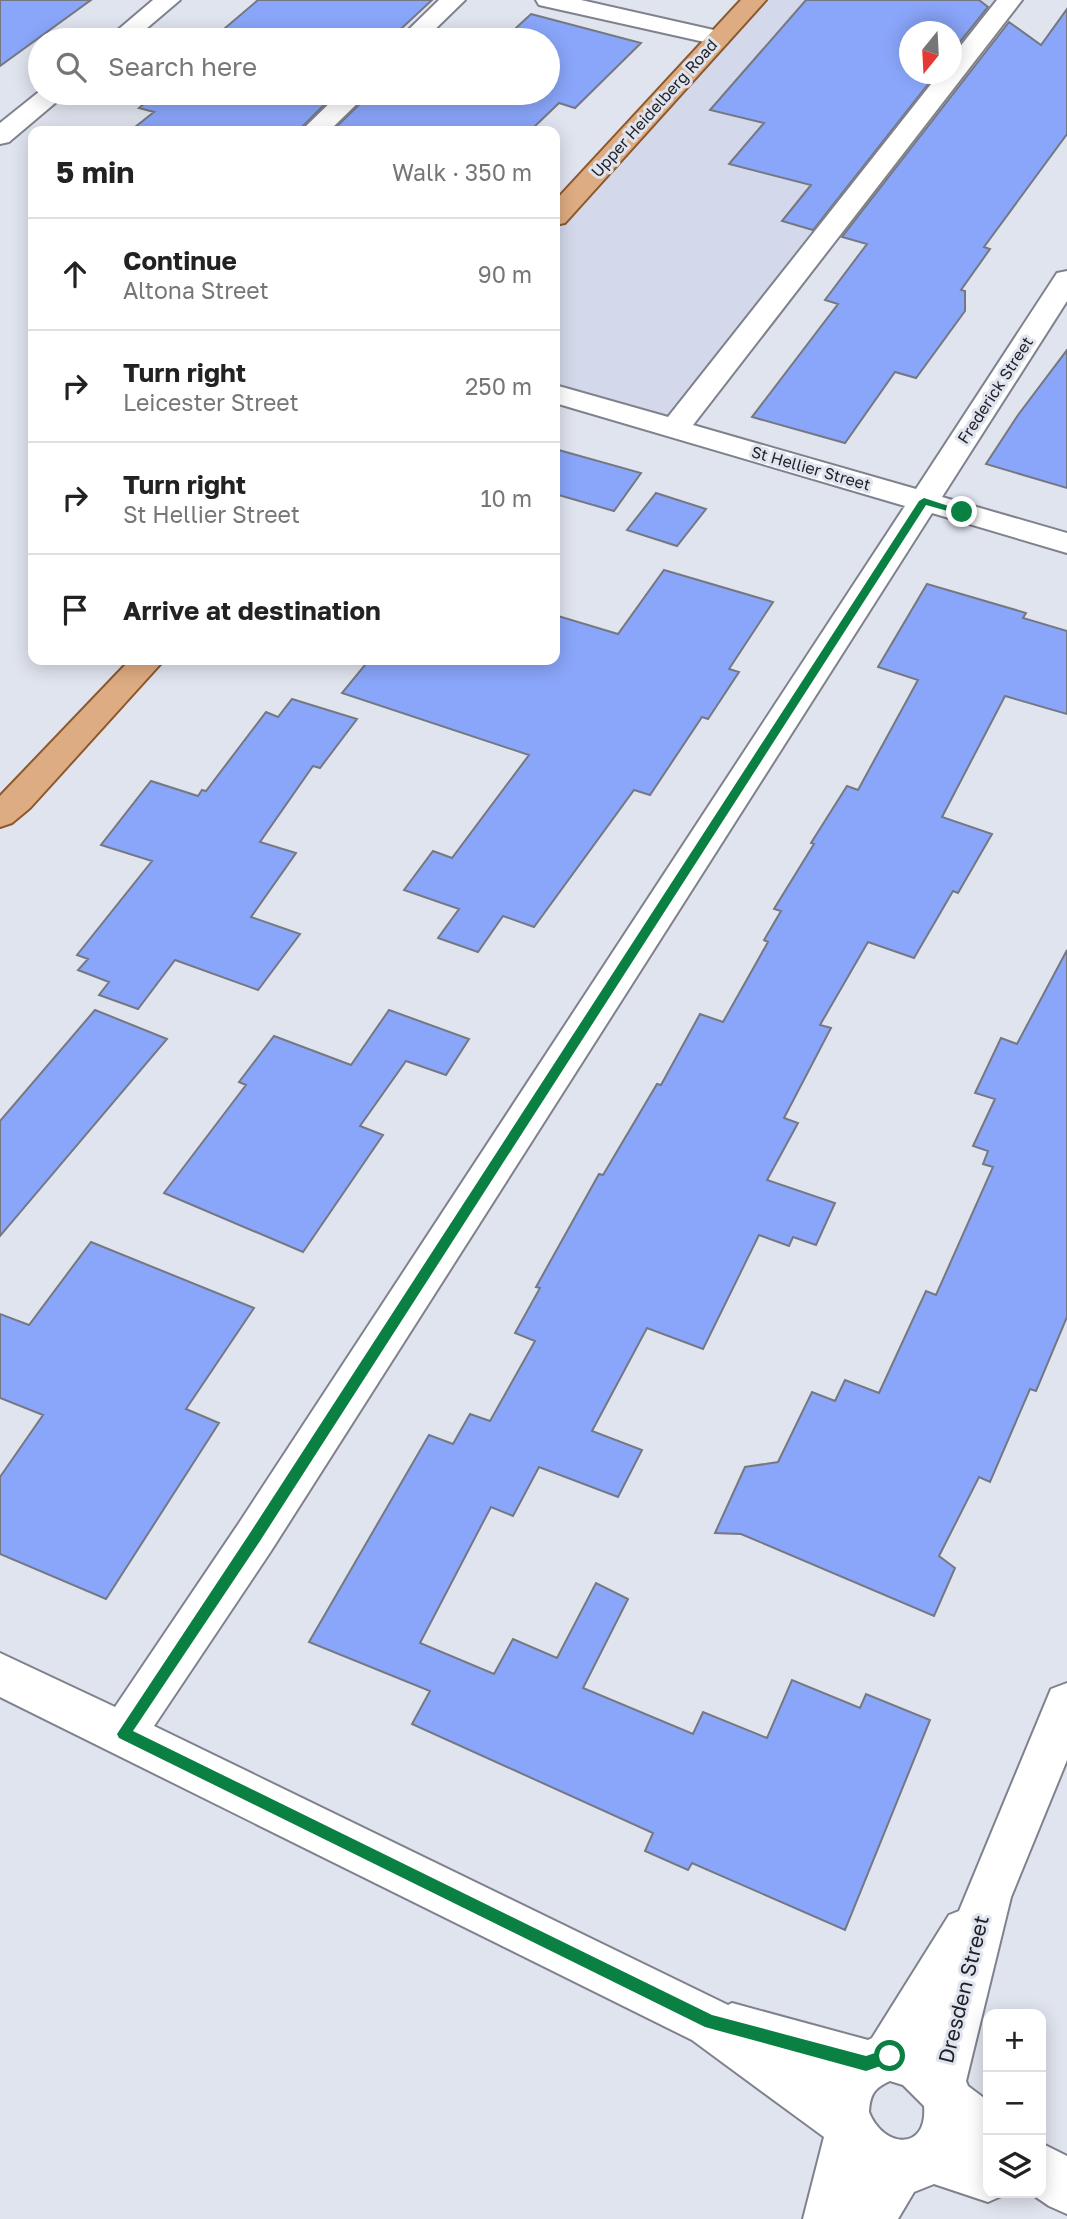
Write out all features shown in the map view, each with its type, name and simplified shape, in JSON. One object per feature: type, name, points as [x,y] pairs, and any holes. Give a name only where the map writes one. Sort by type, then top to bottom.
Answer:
[{"type":"main road","name":"Upper Heidelberg Road","points":[[560,212],[754,0]]},
{"type":"main road","points":[[6,814],[143,665]]},
{"type":"street","points":[[133,28],[168,0]]},
{"type":"street","points":[[423,28],[453,0]]},
{"type":"street","points":[[548,0],[718,38]]},
{"type":"street","points":[[675,428],[1010,0]]},
{"type":"street","points":[[0,136],[39,105]]},
{"type":"street","points":[[319,126],[342,105]]},
{"type":"street","name":"Frederick Street","points":[[124,1734],[255,1537],[1067,279]]},
{"type":"street","name":"St Hellier Street","points":[[560,395],[1067,543]]},
{"type":"street","points":[[0,1674],[710,2022],[847,2128],[872,2157],[885,2164],[916,2162],[983,2175]]},
{"type":"street","name":"Dresden Street","points":[[878,2060],[987,1897],[1067,1704]]},
{"type":"street","name":"Dresden Street","points":[[960,2106],[987,1897]]},
{"type":"street","points":[[710,2022],[878,2060],[904,2057],[918,2063],[960,2106],[949,2134],[916,2162],[867,2219]]},
{"type":"street","points":[[829,2219],[847,2128],[843,2103],[846,2087],[853,2074],[878,2060]]},
{"type":"street","points":[[1046,2173],[1067,2188]]},
{"type":"street","points":[[1046,2195],[1067,2202]]},
{"type":"shaded area","points":[[754,0],[1010,0],[962,61],[962,21],[899,21],[899,84],[944,84],[675,428],[560,395],[560,212]]},
{"type":"building","points":[[0,0],[91,0],[52,28],[28,28],[28,46],[0,66]]},
{"type":"building","points":[[258,0],[432,0],[402,28],[225,28]]},
{"type":"building","points":[[806,0],[979,0],[988,7],[962,39],[962,21],[899,21],[899,84],[928,84],[813,230],[782,221],[811,185],[729,164],[764,123],[710,110]]},
{"type":"building","points":[[1067,9],[1067,134],[984,247],[990,249],[961,290],[965,291],[965,311],[916,378],[895,372],[845,443],[752,417],[838,304],[825,300],[867,244],[842,237],[1009,22],[1041,45]]},
{"type":"building","points":[[531,14],[641,43],[575,108],[560,103],[560,28],[516,28]]},
{"type":"building","points":[[143,105],[324,105],[303,126],[136,126],[154,112],[139,108]]},
{"type":"building","points":[[359,105],[557,105],[535,126],[337,126]]},
{"type":"building","points":[[1067,350],[1067,488],[986,464],[1018,415]]},
{"type":"building","points":[[560,450],[641,473],[614,511],[560,495]]},
{"type":"building","points":[[656,493],[706,509],[677,546],[627,530]]},
{"type":"building","points":[[664,570],[773,602],[729,669],[739,672],[708,719],[702,717],[650,795],[634,790],[534,927],[503,916],[478,952],[438,938],[459,909],[404,890],[433,851],[452,858],[529,755],[342,693],[365,665],[560,665],[560,617],[618,634]]},
{"type":"building","points":[[927,584],[1026,613],[1023,618],[1067,631],[1067,714],[1005,696],[942,817],[992,834],[958,893],[953,891],[914,958],[868,942],[820,1025],[831,1028],[784,1118],[798,1123],[767,1180],[835,1203],[816,1245],[793,1237],[789,1246],[759,1235],[703,1349],[647,1328],[592,1431],[642,1450],[618,1497],[539,1467],[513,1516],[491,1507],[420,1643],[494,1674],[513,1639],[557,1658],[596,1583],[628,1599],[583,1688],[693,1734],[703,1712],[767,1738],[792,1680],[860,1708],[866,1694],[930,1720],[845,1930],[692,1863],[688,1870],[645,1851],[653,1833],[412,1724],[430,1691],[309,1642],[429,1435],[453,1444],[470,1414],[490,1421],[535,1341],[515,1333],[540,1288],[536,1287],[599,1174],[603,1175],[657,1084],[661,1085],[700,1014],[723,1022],[768,942],[764,940],[781,911],[774,909],[814,844],[811,843],[847,786],[858,790],[918,680],[878,667]]},
{"type":"building","points":[[292,699],[357,719],[320,768],[313,766],[260,842],[296,853],[251,917],[300,934],[258,990],[175,960],[138,1009],[99,995],[109,982],[78,970],[88,959],[77,955],[152,861],[101,845],[151,781],[198,796],[202,790],[206,791],[266,712],[278,717]]},
{"type":"building","points":[[1067,950],[1067,1317],[1036,1391],[1030,1389],[990,1482],[979,1477],[939,1556],[955,1568],[934,1616],[741,1534],[715,1533],[745,1467],[778,1462],[812,1392],[835,1401],[845,1380],[879,1393],[926,1291],[936,1295],[993,1167],[983,1164],[988,1151],[973,1146],[995,1099],[975,1093],[1001,1038],[1017,1044]]},
{"type":"building","points":[[95,1010],[167,1039],[0,1236],[0,1121]]},
{"type":"building","points":[[389,1010],[469,1039],[446,1075],[406,1061],[360,1126],[383,1135],[303,1252],[164,1193],[246,1085],[239,1082],[274,1036],[351,1065]]},
{"type":"building","points":[[91,1242],[254,1308],[186,1409],[219,1423],[106,1599],[0,1554],[0,1477],[43,1415],[0,1398],[0,1314],[29,1325]]},
{"type":"route","points":[[890,2056],[877,2058],[866,2064],[710,2022],[124,1734],[255,1537],[924,501],[962,512]]}]
